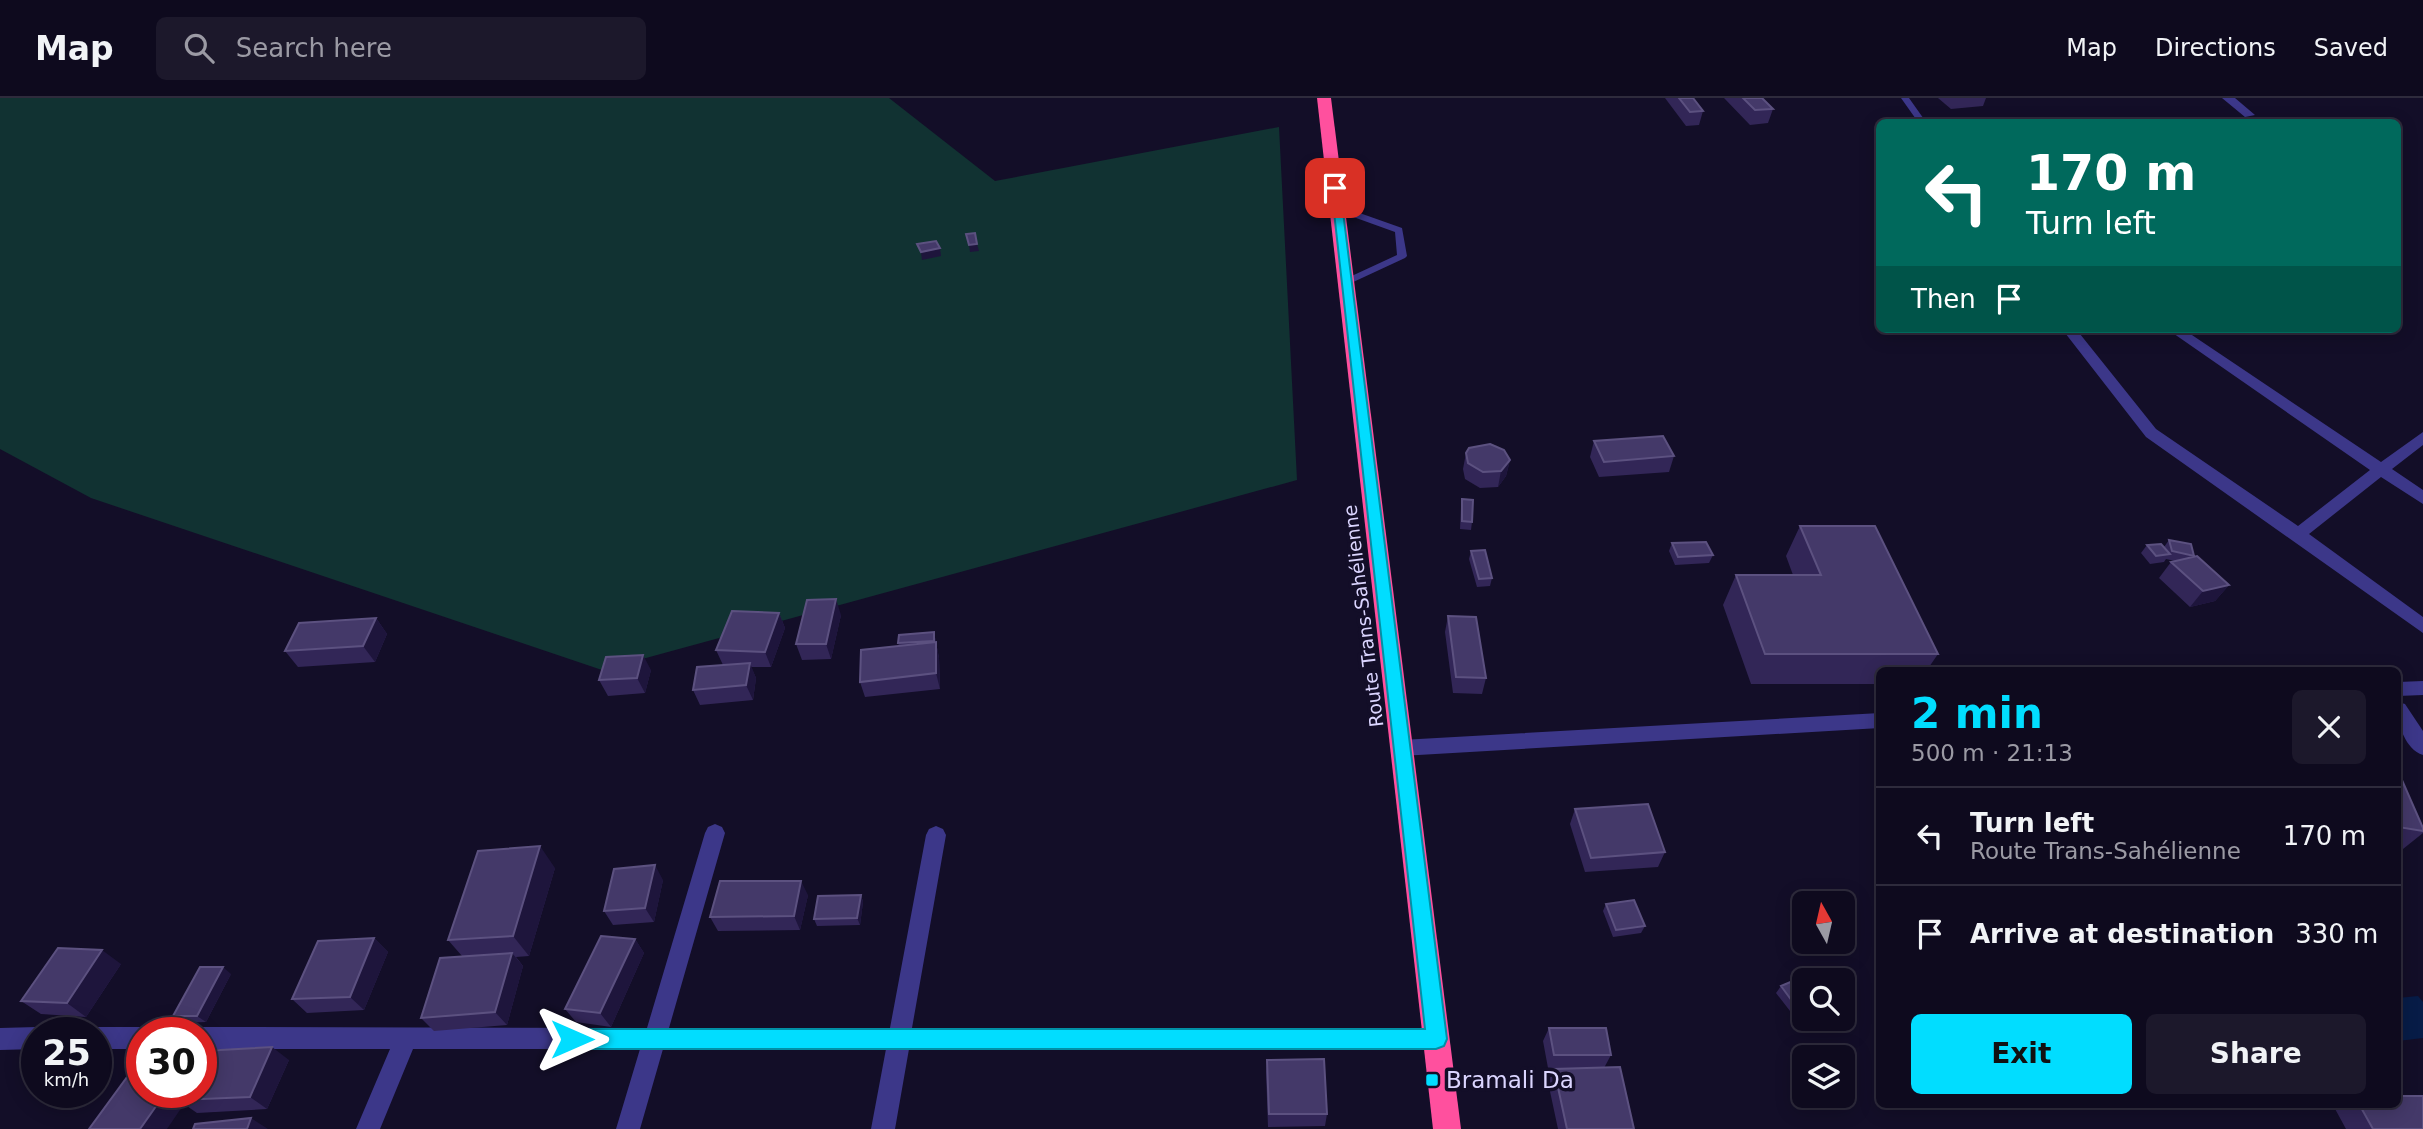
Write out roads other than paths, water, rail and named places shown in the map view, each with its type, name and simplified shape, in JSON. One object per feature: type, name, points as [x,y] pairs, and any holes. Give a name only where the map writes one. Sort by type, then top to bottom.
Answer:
[{"type":"highway","name":"Route Trans-Sahélienne","points":[[1324,98],[1447,1129]]},
{"type":"street","points":[[2228,98],[2249,116]]},
{"type":"street","points":[[2072,333],[2151,433],[2298,534],[2423,626]]},
{"type":"street","points":[[2180,333],[2423,498]]},
{"type":"street","points":[[2298,534],[2423,437]]},
{"type":"street","points":[[2401,690],[2423,688]]},
{"type":"street","points":[[2401,714],[2423,747]]},
{"type":"street","points":[[1401,748],[1876,720]]},
{"type":"street","points":[[628,1129],[715,833]]},
{"type":"street","points":[[883,1129],[936,835]]},
{"type":"street","points":[[0,1038],[21,1038]]},
{"type":"street","points":[[217,1038],[1436,1039]]},
{"type":"street","points":[[368,1129],[407,1039]]},
{"type":"lane","points":[[1905,98],[1920,119]]},
{"type":"lane","points":[[1337,208],[1399,230],[1402,256],[1346,282]]},
{"type":"water","points":[[2418,996],[2423,1002],[2423,1038],[2401,1041],[2401,998]]},
{"type":"place","name":"Bramali Da","points":[[1432,1080]]}]
